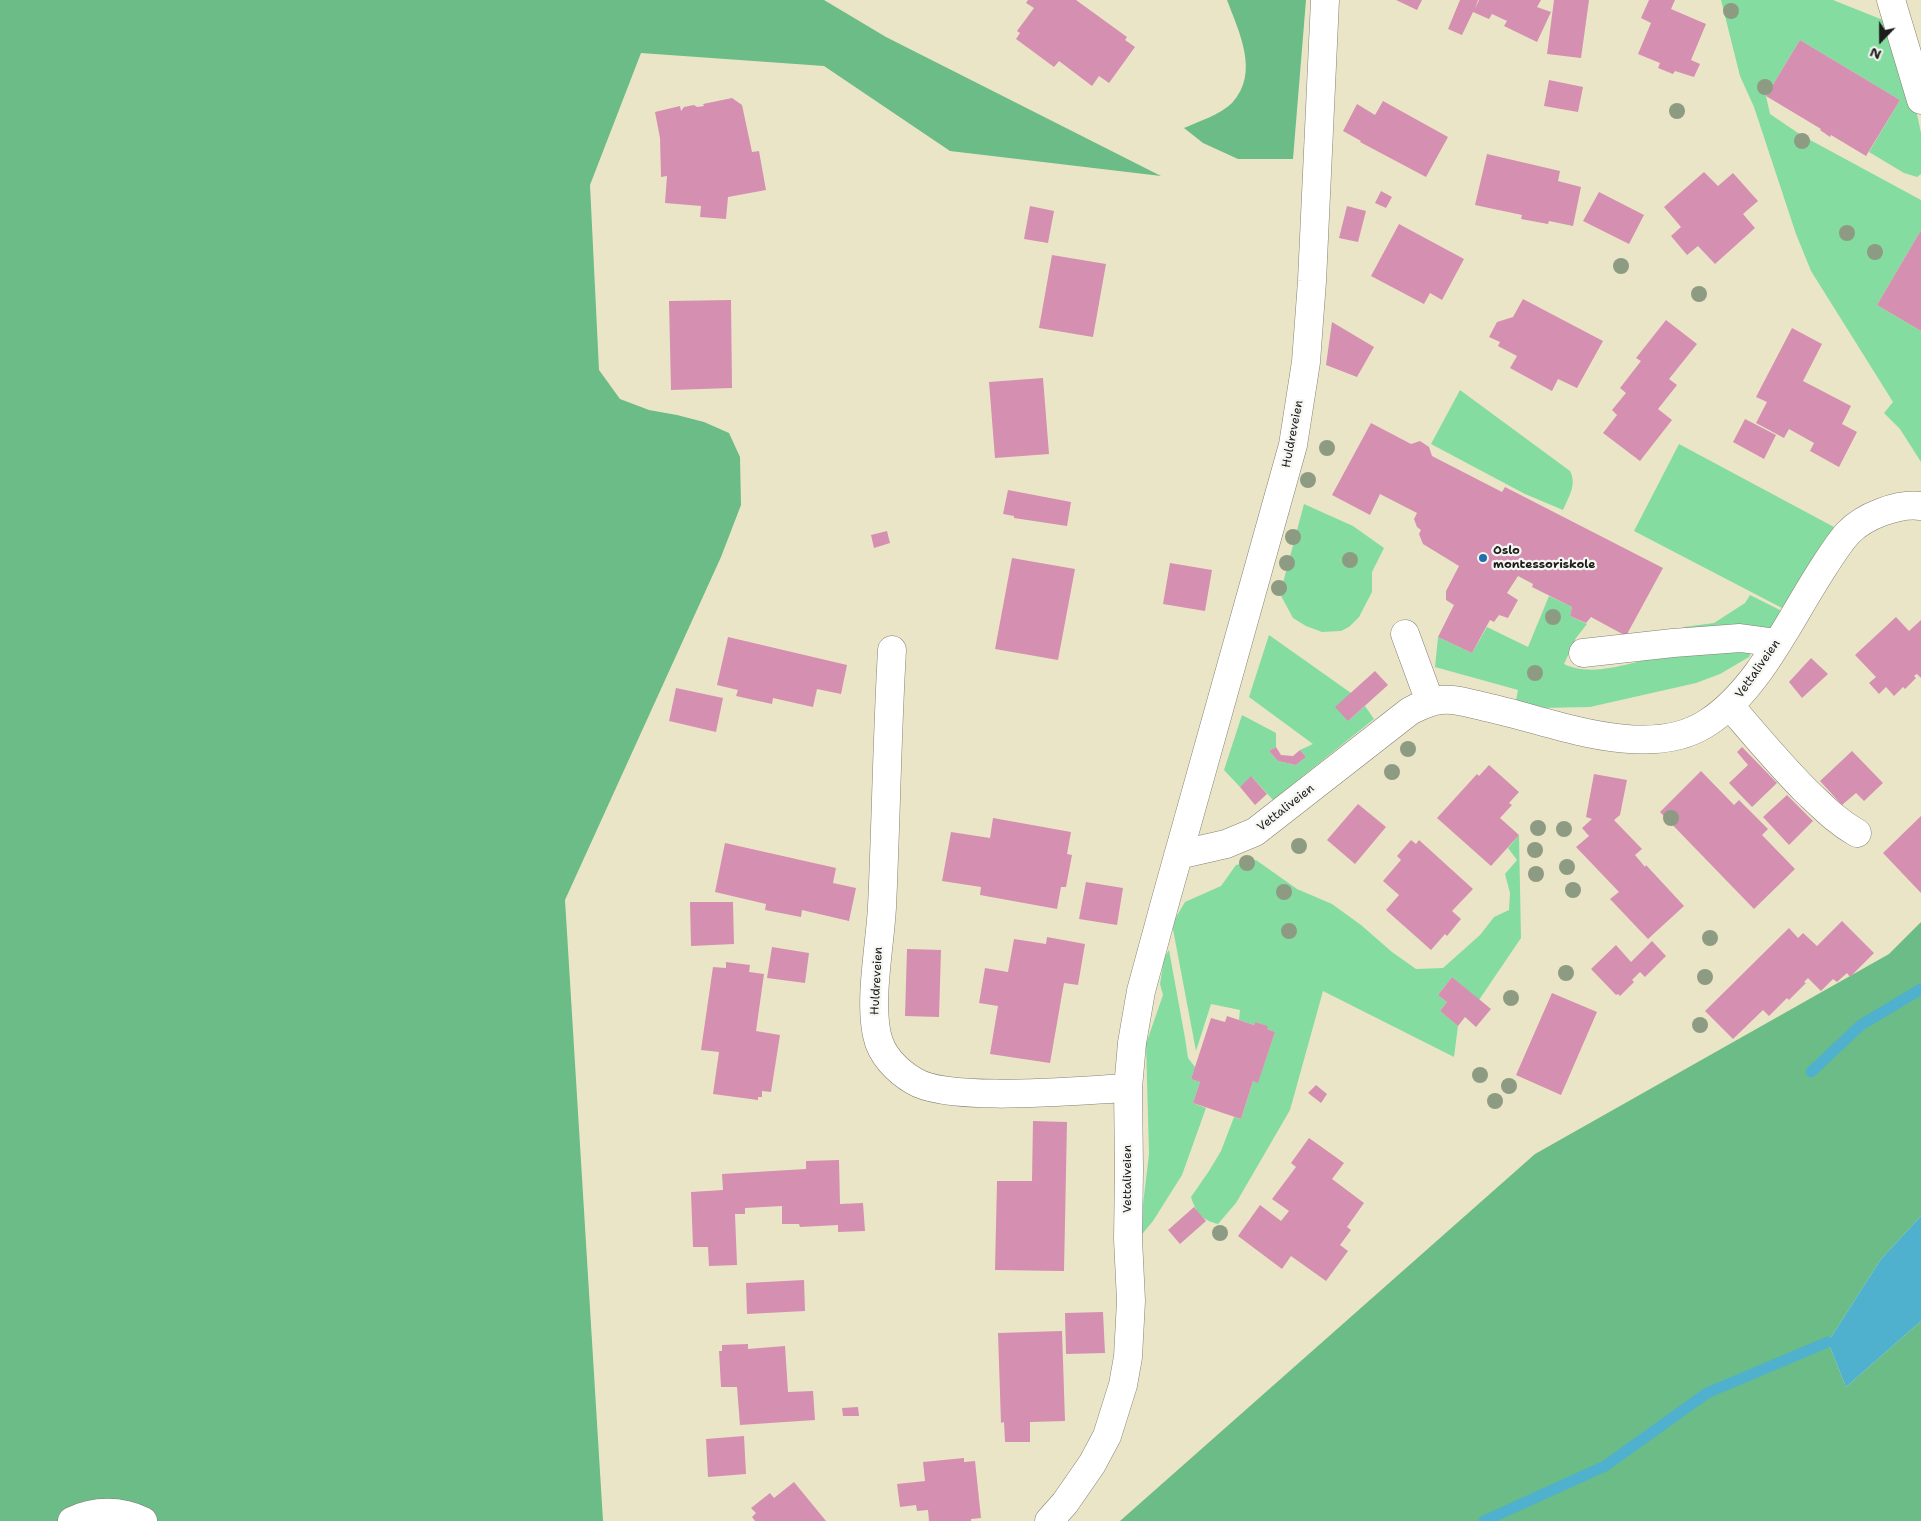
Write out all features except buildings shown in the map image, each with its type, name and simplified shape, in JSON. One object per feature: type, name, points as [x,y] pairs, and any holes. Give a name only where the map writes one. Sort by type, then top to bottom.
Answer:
[{"type":"street","name":"Huldreveien","points":[[1178,855],[1293,445],[1306,362],[1312,289],[1325,0]]},
{"type":"street","points":[[1891,0],[1921,100]]},
{"type":"street","name":"Vettaliveien","points":[[1048,1521],[1065,1503],[1092,1464],[1107,1436],[1123,1385],[1128,1357],[1131,1301],[1128,1239],[1128,1088],[1132,1043],[1141,991],[1178,855],[1226,844],[1255,832],[1410,711],[1430,702],[1443,700],[1468,703],[1526,716],[1591,734],[1643,741],[1691,731],[1706,724],[1730,706],[1744,692],[1777,643],[1824,566],[1848,533],[1860,522],[1899,507],[1921,506]]},
{"type":"street","points":[[1405,634],[1430,702]]},
{"type":"street","points":[[1583,653],[1740,638],[1777,643]]},
{"type":"street","name":"Huldreveien","points":[[892,650],[882,899],[875,1013],[877,1036],[886,1055],[899,1071],[915,1082],[936,1089],[986,1093],[1128,1088]]},
{"type":"street","points":[[1730,706],[1796,781],[1838,822],[1857,833]]},
{"type":"street","points":[[72,1521],[98,1512],[124,1514],[143,1521]]},
{"type":"green space","points":[[0,0],[824,0],[886,37],[1161,176],[950,151],[824,66],[641,53],[590,185],[599,370],[620,399],[649,410],[704,422],[729,433],[740,457],[741,505],[721,557],[565,900],[603,1521],[0,1521]]},
{"type":"green space","points":[[1227,0],[1306,0],[1293,159],[1238,159],[1203,143],[1184,128],[1222,111],[1232,103],[1245,79],[1245,52]]},
{"type":"green space","points":[[1721,0],[1833,0],[1883,20],[1906,77],[1917,114],[1921,133],[1921,174],[1917,177],[1904,173],[1869,152],[1900,100],[1800,40],[1766,96],[1770,114],[1801,135],[1921,200],[1921,230],[1877,305],[1921,331],[1921,462],[1900,429],[1884,413],[1893,402],[1811,271],[1796,234],[1754,107],[1740,76]]},
{"type":"green space","points":[[1460,390],[1570,471],[1573,481],[1570,495],[1563,510],[1525,494],[1431,444]]},
{"type":"green space","points":[[1679,444],[1834,527],[1782,608],[1634,531]]},
{"type":"green space","points":[[1304,504],[1353,526],[1384,548],[1372,572],[1372,592],[1359,617],[1349,627],[1341,631],[1322,632],[1306,626],[1293,618],[1280,594]]},
{"type":"green space","points":[[1750,595],[1782,611],[1770,628],[1679,634],[1684,627],[1714,623],[1745,603]]},
{"type":"green space","points":[[1549,596],[1572,607],[1570,616],[1587,624],[1576,638],[1564,664],[1576,668],[1588,670],[1616,667],[1678,653],[1753,649],[1749,657],[1720,674],[1696,683],[1590,707],[1541,708],[1516,700],[1518,690],[1435,667],[1438,637],[1472,653],[1487,627],[1528,647]]},
{"type":"green space","points":[[1269,635],[1351,693],[1348,721],[1365,706],[1374,719],[1273,800],[1252,777],[1240,787],[1224,770],[1242,715],[1276,733],[1276,747],[1269,751],[1278,761],[1296,765],[1306,757],[1300,750],[1313,744],[1249,697]]},
{"type":"green space","points":[[1519,835],[1521,938],[1479,1000],[1452,977],[1438,995],[1447,1002],[1440,1011],[1458,1026],[1454,1057],[1323,991],[1290,1110],[1236,1203],[1218,1224],[1200,1215],[1191,1197],[1221,1151],[1234,1117],[1241,1119],[1253,1081],[1258,1082],[1275,1032],[1267,1029],[1267,1026],[1255,1022],[1254,1025],[1239,1020],[1240,1010],[1211,1004],[1196,1051],[1172,924],[1185,902],[1221,886],[1236,865],[1256,860],[1297,889],[1332,904],[1416,969],[1443,968],[1480,935],[1494,917],[1509,910],[1510,893],[1505,874],[1517,860],[1508,848]]},
{"type":"green space","points":[[1921,922],[1921,1216],[1881,1259],[1828,1342],[1846,1387],[1921,1321],[1921,1521],[1120,1521],[1535,1154],[1889,954]]},
{"type":"green space","points":[[1169,950],[1188,1058],[1195,1067],[1191,1079],[1200,1082],[1193,1103],[1206,1108],[1182,1175],[1153,1221],[1139,1238],[1149,1154],[1146,1044],[1163,995],[1160,984],[1164,958]]},
{"type":"water","points":[[1921,1216],[1921,1321],[1846,1387],[1828,1342],[1881,1259]]},
{"type":"waterway","points":[[1811,1072],[1861,1025],[1921,989]]},
{"type":"waterway","points":[[1484,1521],[1605,1466],[1707,1393],[1828,1342]]},
{"type":"place","name":"Oslo montessoriskole","points":[[1483,558]]}]
